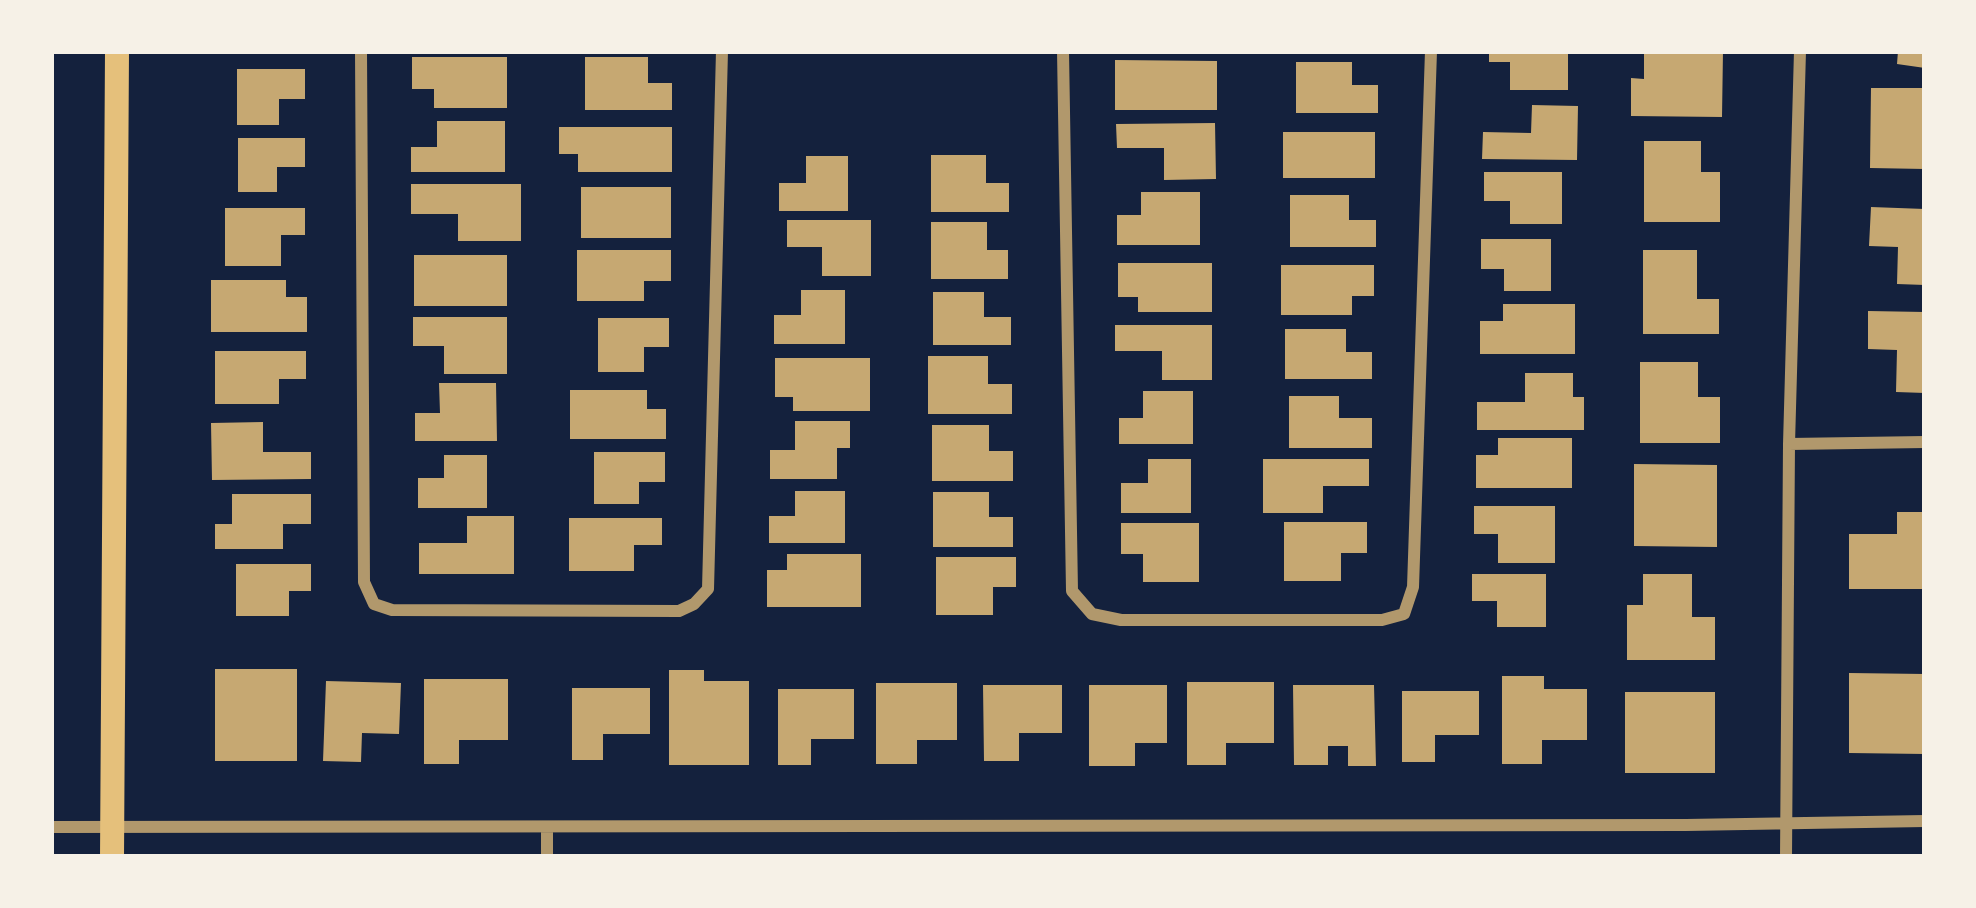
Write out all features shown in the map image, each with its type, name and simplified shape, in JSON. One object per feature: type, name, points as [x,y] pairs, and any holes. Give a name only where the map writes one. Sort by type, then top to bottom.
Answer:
[{"type":"main road","points":[[112,857],[117,51]]},
{"type":"street","points":[[362,51],[364,582],[374,604],[392,610],[679,611],[708,589],[722,51]]},
{"type":"street","points":[[1063,51],[1072,591],[1092,614],[1121,620],[1382,620],[1404,614],[1413,587],[1431,51]]},
{"type":"street","points":[[1786,857],[1789,444],[1801,51]]},
{"type":"street","points":[[1789,444],[1925,442]]},
{"type":"street","points":[[51,827],[1925,820]]},
{"type":"street","points":[[547,857],[548,828]]},
{"type":"building","points":[[1489,51],[1568,51],[1568,90],[1510,90],[1510,62],[1489,62]]},
{"type":"building","points":[[1644,51],[1723,51],[1722,117],[1631,116],[1631,78],[1644,79]]},
{"type":"building","points":[[1898,51],[1925,51],[1925,68],[1897,64]]},
{"type":"building","points":[[412,57],[507,57],[507,108],[434,108],[434,89],[412,89]]},
{"type":"building","points":[[585,57],[648,57],[648,83],[672,83],[672,110],[585,110]]},
{"type":"building","points":[[1115,60],[1217,61],[1217,110],[1115,110]]},
{"type":"building","points":[[1296,62],[1352,62],[1352,85],[1378,85],[1378,113],[1296,113]]},
{"type":"building","points":[[237,69],[305,69],[305,99],[279,99],[279,125],[237,125]]},
{"type":"building","points":[[1871,88],[1925,88],[1925,169],[1870,168]]},
{"type":"building","points":[[1532,105],[1578,106],[1577,160],[1482,159],[1483,132],[1531,133]]},
{"type":"building","points":[[437,121],[505,121],[505,172],[411,172],[411,147],[437,147]]},
{"type":"building","points":[[1215,123],[1216,179],[1164,180],[1164,148],[1117,148],[1116,124]]},
{"type":"building","points":[[559,127],[672,127],[672,172],[578,172],[578,154],[559,154]]},
{"type":"building","points":[[1283,132],[1375,132],[1375,178],[1283,178]]},
{"type":"building","points":[[238,138],[305,138],[305,167],[277,167],[277,192],[238,192]]},
{"type":"building","points":[[1644,141],[1701,141],[1701,172],[1720,172],[1720,222],[1644,222]]},
{"type":"building","points":[[931,155],[986,155],[986,183],[1009,183],[1009,212],[931,212]]},
{"type":"building","points":[[806,156],[848,156],[848,211],[779,211],[779,183],[806,183]]},
{"type":"building","points":[[1484,172],[1562,172],[1562,224],[1510,224],[1510,201],[1484,201]]},
{"type":"building","points":[[411,184],[521,184],[521,241],[458,241],[458,214],[411,214]]},
{"type":"building","points":[[581,187],[671,187],[671,238],[581,238]]},
{"type":"building","points":[[1141,192],[1200,192],[1200,245],[1117,245],[1117,215],[1141,215]]},
{"type":"building","points":[[1290,195],[1349,195],[1349,220],[1376,220],[1376,247],[1290,247]]},
{"type":"building","points":[[1871,207],[1925,209],[1925,285],[1897,284],[1898,247],[1869,246]]},
{"type":"building","points":[[225,208],[305,208],[305,235],[281,235],[281,266],[225,266]]},
{"type":"building","points":[[787,220],[871,220],[871,276],[822,276],[822,247],[787,247]]},
{"type":"building","points":[[931,222],[987,222],[987,250],[1008,250],[1008,279],[931,279]]},
{"type":"building","points":[[1481,239],[1551,239],[1551,291],[1504,291],[1504,269],[1481,269]]},
{"type":"building","points":[[577,250],[671,250],[671,281],[644,281],[644,301],[577,301]]},
{"type":"building","points":[[1643,250],[1697,250],[1697,299],[1719,299],[1719,334],[1643,334]]},
{"type":"building","points":[[414,255],[507,255],[507,306],[414,306]]},
{"type":"building","points":[[1118,263],[1212,263],[1212,312],[1138,312],[1138,297],[1118,297]]},
{"type":"building","points":[[1281,265],[1374,265],[1374,296],[1352,296],[1352,315],[1281,315]]},
{"type":"building","points":[[211,280],[286,280],[286,297],[307,297],[307,332],[211,332]]},
{"type":"building","points":[[801,290],[845,290],[845,344],[774,344],[774,315],[801,315]]},
{"type":"building","points":[[933,292],[984,292],[984,317],[1011,317],[1011,345],[933,345]]},
{"type":"building","points":[[1503,304],[1575,304],[1575,354],[1480,354],[1480,321],[1503,321]]},
{"type":"building","points":[[1868,311],[1925,312],[1925,393],[1896,392],[1897,350],[1868,349]]},
{"type":"building","points":[[413,317],[507,317],[507,374],[444,374],[444,346],[413,346]]},
{"type":"building","points":[[598,318],[669,318],[669,347],[644,347],[644,372],[598,372]]},
{"type":"building","points":[[1115,325],[1212,325],[1212,380],[1162,380],[1162,351],[1115,351]]},
{"type":"building","points":[[1285,329],[1346,329],[1346,352],[1372,352],[1372,379],[1285,379]]},
{"type":"building","points":[[215,351],[306,351],[306,379],[279,379],[279,404],[215,404]]},
{"type":"building","points":[[928,356],[988,356],[988,384],[1012,384],[1012,414],[928,414]]},
{"type":"building","points":[[775,358],[870,358],[870,411],[793,411],[793,397],[775,397]]},
{"type":"building","points":[[1640,362],[1698,362],[1698,397],[1720,397],[1720,443],[1640,443]]},
{"type":"building","points":[[1525,373],[1573,373],[1573,397],[1584,397],[1584,430],[1477,430],[1477,402],[1525,402]]},
{"type":"building","points":[[439,383],[496,383],[497,441],[415,441],[415,413],[440,413]]},
{"type":"building","points":[[570,390],[647,390],[647,409],[666,409],[666,439],[570,439]]},
{"type":"building","points":[[1143,391],[1193,391],[1193,444],[1119,444],[1119,418],[1143,418]]},
{"type":"building","points":[[1289,396],[1339,396],[1339,418],[1372,418],[1372,448],[1289,448]]},
{"type":"building","points":[[795,421],[850,421],[850,448],[837,448],[837,479],[770,479],[770,450],[795,450]]},
{"type":"building","points":[[263,422],[263,452],[311,452],[311,479],[212,480],[211,423]]},
{"type":"building","points":[[932,425],[989,425],[989,451],[1013,451],[1013,481],[932,481]]},
{"type":"building","points":[[1498,438],[1572,438],[1572,488],[1476,488],[1476,455],[1498,455]]},
{"type":"building","points":[[594,452],[665,452],[665,482],[639,482],[639,504],[594,504]]},
{"type":"building","points":[[444,455],[487,455],[487,508],[418,508],[418,478],[444,478]]},
{"type":"building","points":[[1148,459],[1191,459],[1191,513],[1121,513],[1121,483],[1148,483]]},
{"type":"building","points":[[1263,459],[1369,459],[1369,486],[1323,486],[1323,513],[1263,513]]},
{"type":"building","points":[[1634,464],[1717,465],[1717,547],[1634,546]]},
{"type":"building","points":[[795,491],[845,491],[845,543],[769,543],[769,516],[795,516]]},
{"type":"building","points":[[933,492],[989,492],[989,517],[1013,517],[1013,547],[933,547]]},
{"type":"building","points":[[232,494],[311,494],[311,524],[283,524],[283,549],[215,549],[215,524],[232,524]]},
{"type":"building","points":[[1474,506],[1555,506],[1555,563],[1498,563],[1498,534],[1474,534]]},
{"type":"building","points":[[1897,512],[1925,512],[1925,589],[1849,589],[1849,534],[1897,534]]},
{"type":"building","points":[[467,516],[514,516],[514,574],[419,574],[419,543],[467,543]]},
{"type":"building","points":[[569,518],[662,518],[662,545],[634,545],[634,571],[569,571]]},
{"type":"building","points":[[1284,522],[1367,522],[1367,553],[1341,553],[1341,581],[1284,581]]},
{"type":"building","points":[[1121,523],[1199,523],[1199,582],[1143,582],[1143,554],[1121,554]]},
{"type":"building","points":[[787,554],[861,554],[861,607],[767,607],[767,570],[787,570]]},
{"type":"building","points":[[936,557],[1016,557],[1016,587],[993,587],[993,615],[936,615]]},
{"type":"building","points":[[236,564],[311,564],[311,591],[289,591],[289,616],[236,616]]},
{"type":"building","points":[[1472,574],[1546,574],[1546,627],[1497,627],[1497,601],[1472,601]]},
{"type":"building","points":[[1643,574],[1692,574],[1692,617],[1715,617],[1715,660],[1627,660],[1627,605],[1643,605]]},
{"type":"building","points":[[215,669],[297,669],[297,761],[215,761]]},
{"type":"building","points":[[669,670],[704,670],[704,681],[749,681],[749,765],[669,765]]},
{"type":"building","points":[[1849,673],[1925,674],[1925,754],[1849,753]]},
{"type":"building","points":[[1502,676],[1544,676],[1544,689],[1587,689],[1587,740],[1542,740],[1542,764],[1502,764]]},
{"type":"building","points":[[424,679],[508,679],[508,740],[459,740],[459,764],[424,764]]},
{"type":"building","points":[[326,681],[401,683],[399,734],[362,733],[361,762],[323,761]]},
{"type":"building","points":[[1187,682],[1274,682],[1274,743],[1226,743],[1226,765],[1187,765]]},
{"type":"building","points":[[876,683],[957,683],[957,740],[917,740],[917,764],[876,764]]},
{"type":"building","points":[[983,685],[1062,685],[1062,733],[1019,733],[1019,761],[984,761]]},
{"type":"building","points":[[1089,685],[1167,685],[1167,743],[1135,743],[1135,766],[1089,766]]},
{"type":"building","points":[[1293,685],[1374,685],[1376,766],[1348,766],[1348,746],[1328,746],[1328,765],[1294,765]]},
{"type":"building","points":[[572,688],[650,688],[650,734],[603,734],[603,760],[572,760]]},
{"type":"building","points":[[778,689],[854,689],[854,739],[811,739],[811,765],[778,765]]},
{"type":"building","points":[[1402,691],[1479,691],[1479,735],[1435,735],[1435,762],[1402,762]]},
{"type":"building","points":[[1625,692],[1715,692],[1715,773],[1625,773]]}]
